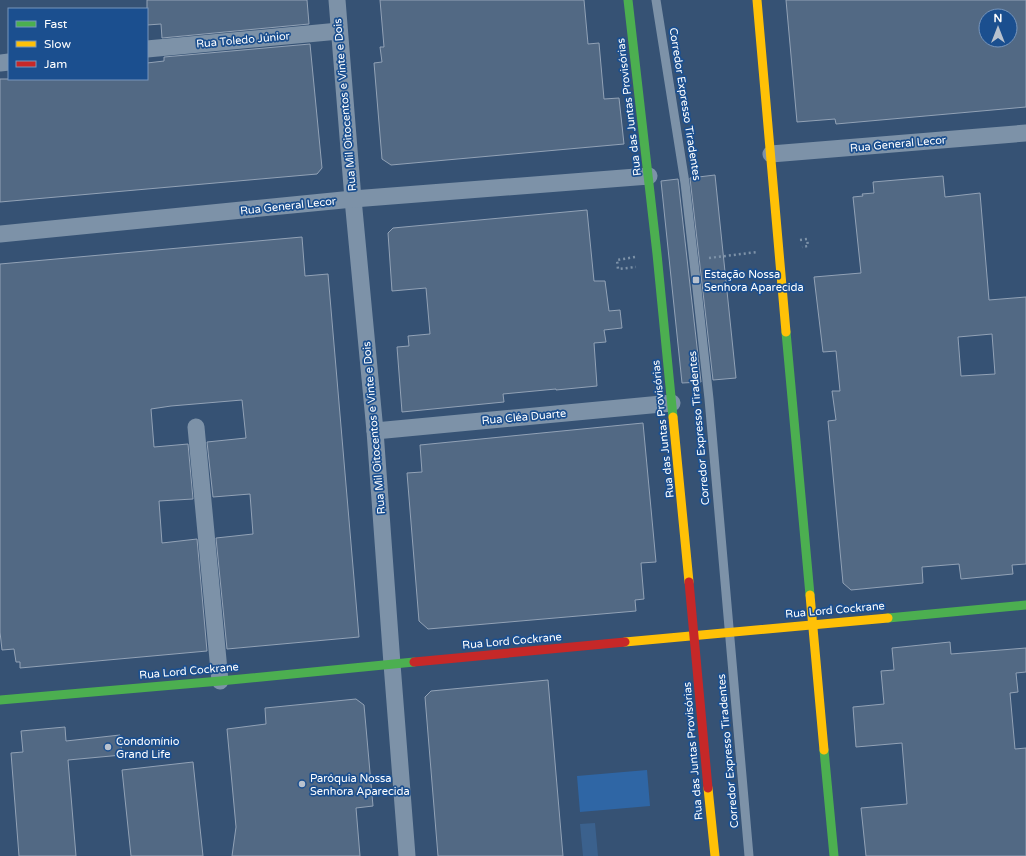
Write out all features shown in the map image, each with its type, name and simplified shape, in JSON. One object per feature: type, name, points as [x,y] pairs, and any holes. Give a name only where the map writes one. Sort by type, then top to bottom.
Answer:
[{"type":"main road","name":"Rua das Juntas Provisórias","points":[[628,0],[649,176],[695,635],[715,856]]},
{"type":"main road","points":[[757,0],[811,625],[834,856]]},
{"type":"main road","name":"Rua Lord Cockrane","points":[[0,700],[220,681],[713,633],[1026,605]]},
{"type":"street","name":"Rua Mil Oitocentos e Vinte e Dois","points":[[337,0],[353,200],[375,431],[407,856]]},
{"type":"street","name":"Rua Toledo Júnior","points":[[148,49],[339,31]]},
{"type":"street","name":"Rua General Lecor","points":[[771,154],[1026,133]]},
{"type":"street","name":"Rua General Lecor","points":[[0,234],[353,200],[649,176]]},
{"type":"street","name":"Rua Cléa Duarte","points":[[375,431],[672,403]]},
{"type":"street","points":[[196,427],[220,681]]},
{"type":"lane","name":"Corredor Expresso Tiradentes","points":[[656,0],[685,183],[709,399],[749,856]]},
{"type":"path","points":[[800,247],[808,246]]},
{"type":"path","points":[[705,259],[760,252]]},
{"type":"path","points":[[618,269],[642,266]]},
{"type":"shaded area","points":[[647,770],[650,806],[580,812],[577,776]]},
{"type":"shaded area","points":[[595,823],[598,856],[583,856],[580,824]]},
{"type":"building","points":[[147,0],[307,0],[309,24],[162,38],[161,24],[148,25]]},
{"type":"building","points":[[380,0],[584,0],[588,44],[599,43],[604,99],[619,98],[624,144],[391,165],[382,159],[374,63],[382,62],[380,47],[384,47]]},
{"type":"building","points":[[786,0],[1026,0],[1026,107],[836,124],[835,119],[797,122]]},
{"type":"building","points":[[310,44],[322,168],[317,174],[0,202],[0,79],[148,80],[148,63],[164,61],[164,57]]},
{"type":"building","points":[[715,175],[736,378],[713,380],[690,178]]},
{"type":"building","points":[[943,176],[945,197],[980,193],[989,300],[1026,297],[1026,564],[1012,565],[1013,574],[961,579],[959,564],[922,567],[923,583],[851,590],[843,583],[828,421],[836,420],[832,391],[840,391],[836,351],[823,352],[814,277],[861,273],[853,197],[863,196],[862,194],[874,193],[873,182]],"holes":[[[992,334],[995,374],[961,376],[958,337]]]},
{"type":"building","points":[[678,179],[701,382],[682,383],[661,181]]},
{"type":"building","points":[[587,210],[594,281],[605,281],[609,311],[620,310],[622,328],[604,330],[606,342],[594,343],[597,386],[503,394],[504,402],[402,412],[397,347],[409,346],[408,336],[430,334],[426,288],[392,291],[388,233],[393,228]]},
{"type":"building","points":[[302,237],[305,276],[328,274],[359,637],[227,649],[216,538],[253,534],[250,494],[213,497],[207,442],[246,438],[242,400],[171,406],[151,409],[154,447],[188,444],[193,499],[159,501],[162,543],[197,539],[207,651],[20,668],[20,662],[16,662],[14,649],[2,650],[0,632],[0,264]]},
{"type":"building","points":[[643,423],[656,562],[641,563],[644,599],[635,600],[636,611],[428,629],[419,621],[407,473],[422,472],[420,445]]},
{"type":"building","points":[[950,642],[951,654],[1026,648],[1026,672],[1016,673],[1018,692],[1010,693],[1015,749],[1026,748],[1026,856],[866,856],[861,808],[907,804],[902,743],[856,747],[853,707],[884,704],[881,671],[894,670],[892,648]]},
{"type":"building","points":[[548,680],[563,856],[438,856],[425,697],[431,691]]},
{"type":"building","name":"Paróquia Nossa Senhora Aparecida","points":[[356,699],[364,705],[373,806],[356,808],[360,856],[232,856],[236,827],[227,729],[266,724],[265,708]]},
{"type":"building","points":[[65,727],[66,741],[120,735],[122,755],[68,760],[76,856],[19,856],[11,753],[23,752],[21,731]]},
{"type":"building","points":[[193,762],[203,856],[131,856],[122,770]]},
{"type":"traffic: fast","points":[[628,0],[657,254],[673,417]]},
{"type":"traffic: fast","points":[[786,332],[810,595]]},
{"type":"traffic: fast","points":[[888,618],[1026,605]]},
{"type":"traffic: fast","points":[[0,700],[414,662]]},
{"type":"traffic: fast","points":[[824,750],[834,856]]},
{"type":"traffic: slow","points":[[757,0],[786,332]]},
{"type":"traffic: slow","points":[[673,417],[689,582]]},
{"type":"traffic: slow","points":[[810,595],[824,750]]},
{"type":"traffic: slow","points":[[625,642],[888,618]]},
{"type":"traffic: slow","points":[[708,788],[715,856]]},
{"type":"traffic: jam","points":[[689,582],[708,788]]},
{"type":"traffic: jam","points":[[414,662],[625,642]]},
{"type":"place","name":"Estação Nossa Senhora Aparecida","points":[[696,280]]},
{"type":"place","name":"Condomínio Grand Life","points":[[108,747]]},
{"type":"place","name":"Paróquia Nossa Senhora Aparecida","points":[[302,784]]}]
